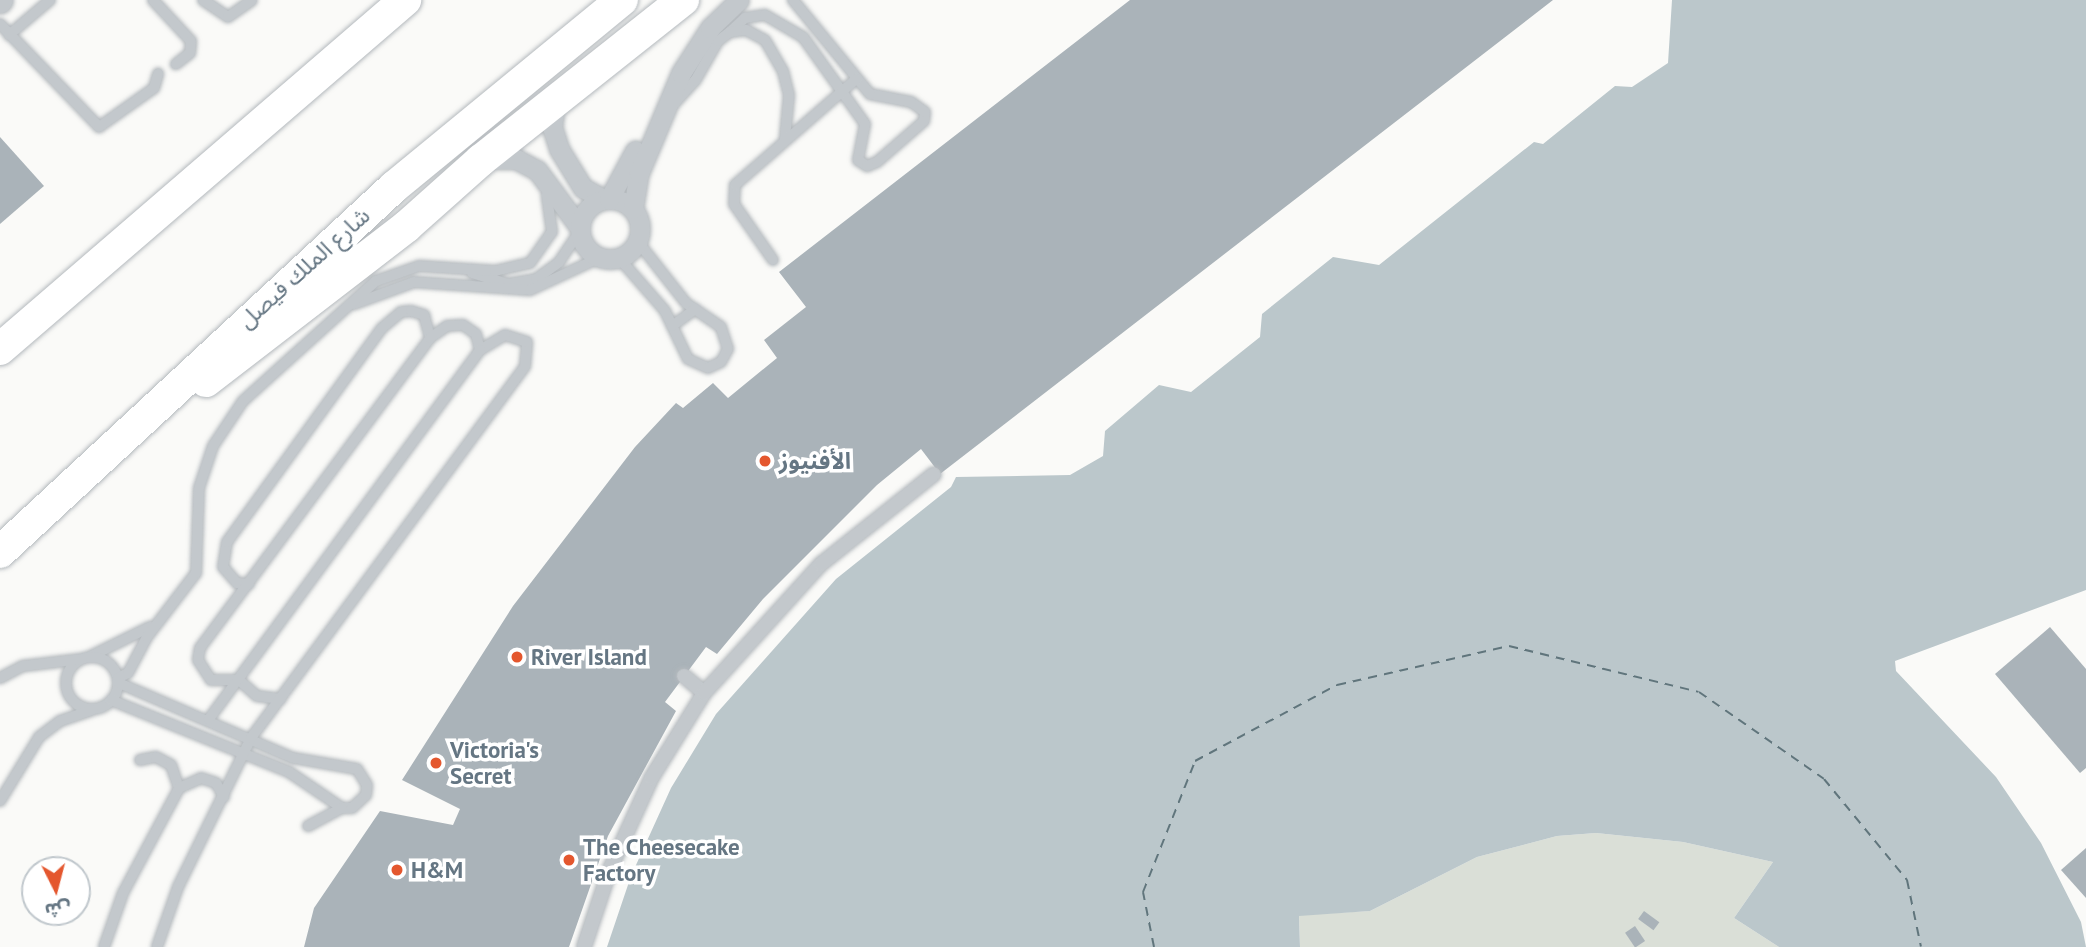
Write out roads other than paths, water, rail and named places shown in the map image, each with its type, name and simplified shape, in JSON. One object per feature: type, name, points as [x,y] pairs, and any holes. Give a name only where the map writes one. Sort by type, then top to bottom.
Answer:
[{"type":"highway","points":[[0,349],[405,0]]},
{"type":"highway","points":[[380,24],[414,0]]},
{"type":"highway","name":"شارع الملك فيصل","points":[[0,552],[138,419],[394,187],[622,0]]},
{"type":"highway","points":[[138,419],[248,351],[557,98],[683,0]]},
{"type":"street","points":[[580,229],[587,210],[606,199],[679,52],[722,0]]},
{"type":"street","points":[[481,160],[516,159],[539,178],[580,229],[583,242],[599,257],[620,258],[638,242],[640,225],[633,209],[639,173],[665,111],[699,42],[739,0]]},
{"type":"street","points":[[557,98],[552,127],[558,149],[583,188],[633,209]]},
{"type":"street","points":[[584,947],[610,869],[652,777],[704,693],[821,564],[934,474]]},
{"type":"street","points":[[684,676],[704,693]]},
{"type":"lane","points":[[9,35],[50,0]]},
{"type":"lane","points":[[153,0],[191,41],[190,53],[176,64]]},
{"type":"lane","points":[[203,0],[228,18],[253,0]]},
{"type":"lane","points":[[665,111],[695,81],[730,32],[755,15],[786,23],[846,91],[865,124],[856,149],[858,160],[867,166],[925,121],[925,112],[911,102],[870,94],[793,0]]},
{"type":"lane","points":[[0,24],[99,127],[154,88],[158,74]]},
{"type":"lane","points":[[730,32],[752,33],[780,61],[789,94],[785,138]]},
{"type":"lane","points":[[773,260],[734,205],[733,194],[785,138],[846,91],[856,79]]},
{"type":"lane","points":[[0,801],[39,737],[60,721],[94,710],[111,701],[118,680],[128,673],[196,573],[199,488],[222,429],[252,393],[376,281],[404,270],[512,270],[544,250],[553,214],[539,178],[499,168],[440,193]]},
{"type":"lane","points":[[461,269],[519,288],[552,269],[580,229]]},
{"type":"lane","points":[[620,258],[660,303],[694,365],[708,368],[721,362],[726,335],[714,320],[695,309],[638,242]]},
{"type":"lane","points":[[351,305],[414,282],[519,288],[599,257]]},
{"type":"lane","points":[[672,326],[695,309]]},
{"type":"lane","points":[[249,584],[237,583],[223,567],[227,542],[374,340],[394,316],[411,311],[424,315],[430,338]]},
{"type":"lane","points":[[281,699],[257,696],[239,680],[211,680],[198,660],[201,648],[430,338],[447,326],[463,325],[476,334],[480,350]]},
{"type":"lane","points":[[157,947],[178,887],[251,738],[530,354],[527,342],[514,334],[496,338],[480,350],[209,719]]},
{"type":"lane","points":[[94,710],[75,702],[66,684],[85,658],[138,636],[164,617]]},
{"type":"lane","points":[[0,678],[23,666],[85,658],[103,659],[118,680],[251,738],[317,763],[347,766],[364,776],[366,795],[352,808],[342,808],[308,826]]},
{"type":"lane","points":[[111,701],[243,752],[308,785],[342,808]]},
{"type":"lane","points":[[139,760],[156,757],[171,765],[178,788]]},
{"type":"lane","points":[[308,785],[317,763]]},
{"type":"lane","points":[[104,947],[123,893],[178,788],[201,778],[215,783],[224,797]]},
{"type":"place","name":"الأفنيوز","points":[[765,461]]},
{"type":"place","name":"River Island","points":[[517,657]]},
{"type":"place","name":"Victoria's Secret","points":[[436,763]]},
{"type":"place","name":"The Cheesecake Factory","points":[[569,860]]},
{"type":"place","name":"H&M","points":[[397,870]]}]
